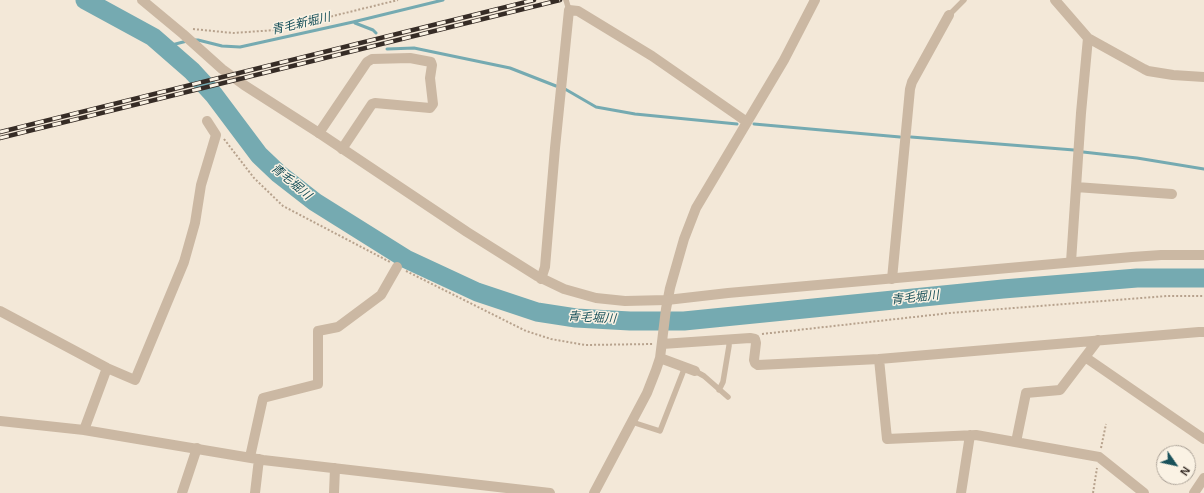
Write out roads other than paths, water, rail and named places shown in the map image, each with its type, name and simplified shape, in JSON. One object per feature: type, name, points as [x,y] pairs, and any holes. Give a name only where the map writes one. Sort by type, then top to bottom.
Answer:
[{"type":"street","points":[[142,0],[185,31],[201,50],[222,69],[244,85],[541,279],[577,294],[609,301],[667,304],[728,293],[1071,262],[1161,255],[1204,255]]},
{"type":"street","points":[[594,493],[647,393],[660,358],[667,304],[684,239],[696,208],[784,60],[814,0]]},
{"type":"street","points":[[1055,0],[1088,38],[1148,71],[1173,75],[1204,77]]},
{"type":"street","points":[[541,279],[545,267],[568,5],[652,56],[747,122]]},
{"type":"street","points":[[892,279],[910,89],[912,82],[949,15]]},
{"type":"street","points":[[1071,262],[1081,113],[1088,38]]},
{"type":"street","points":[[319,133],[367,62],[372,59],[410,58],[431,62],[430,78],[433,104],[430,108],[375,103],[372,104],[342,149]]},
{"type":"street","points":[[0,311],[108,368],[135,380],[184,262],[194,223],[201,185],[216,135],[207,121]]},
{"type":"street","points":[[1076,187],[1172,194]]},
{"type":"street","points":[[255,493],[254,458],[263,398],[318,384],[318,331],[338,327],[382,295],[397,267]]},
{"type":"street","points":[[663,339],[755,339],[754,360],[758,365],[879,359],[1204,332]]},
{"type":"street","points":[[1016,442],[1026,393],[1060,390],[1098,340]]},
{"type":"street","points":[[1085,357],[1204,439]]},
{"type":"street","points":[[660,358],[695,371]]},
{"type":"street","points":[[879,359],[887,439],[976,434],[1099,457],[1144,493]]},
{"type":"street","points":[[84,430],[108,368]]},
{"type":"street","points":[[0,421],[84,430],[254,458],[550,493]]},
{"type":"street","points":[[961,493],[970,435]]},
{"type":"street","points":[[182,493],[197,448]]},
{"type":"street","points":[[334,493],[335,468]]},
{"type":"street","points":[[1194,493],[1204,478]]},
{"type":"lane","points":[[949,15],[964,0]]},
{"type":"lane","points":[[719,390],[723,382],[729,346],[728,339]]},
{"type":"lane","points":[[632,422],[660,431],[685,367]]},
{"type":"lane","points":[[695,371],[704,376],[728,397]]},
{"type":"waterway","name":"青毛堀川","points":[[85,0],[153,37],[192,71],[214,95],[259,155],[279,174],[315,202],[406,259],[477,292],[537,312],[576,318],[630,321],[684,321],[1003,289],[1137,278],[1204,278]]},
{"type":"waterway","name":"青毛新堀川","points":[[195,40],[222,46],[240,47],[443,0]]},
{"type":"waterway","points":[[355,23],[373,30],[376,33]]},
{"type":"waterway","name":"青毛新堀川","points":[[164,47],[187,41]]},
{"type":"waterway","points":[[387,49],[414,48],[510,68],[556,86]]},
{"type":"waterway","points":[[565,89],[596,107],[635,114],[737,124]]},
{"type":"waterway","points":[[754,124],[900,137]]},
{"type":"waterway","points":[[911,137],[1074,150]]},
{"type":"waterway","points":[[1083,152],[1137,158],[1204,169]]},
{"type":"railway","points":[[0,132],[534,0]]},
{"type":"railway","points":[[0,138],[560,0]]}]
